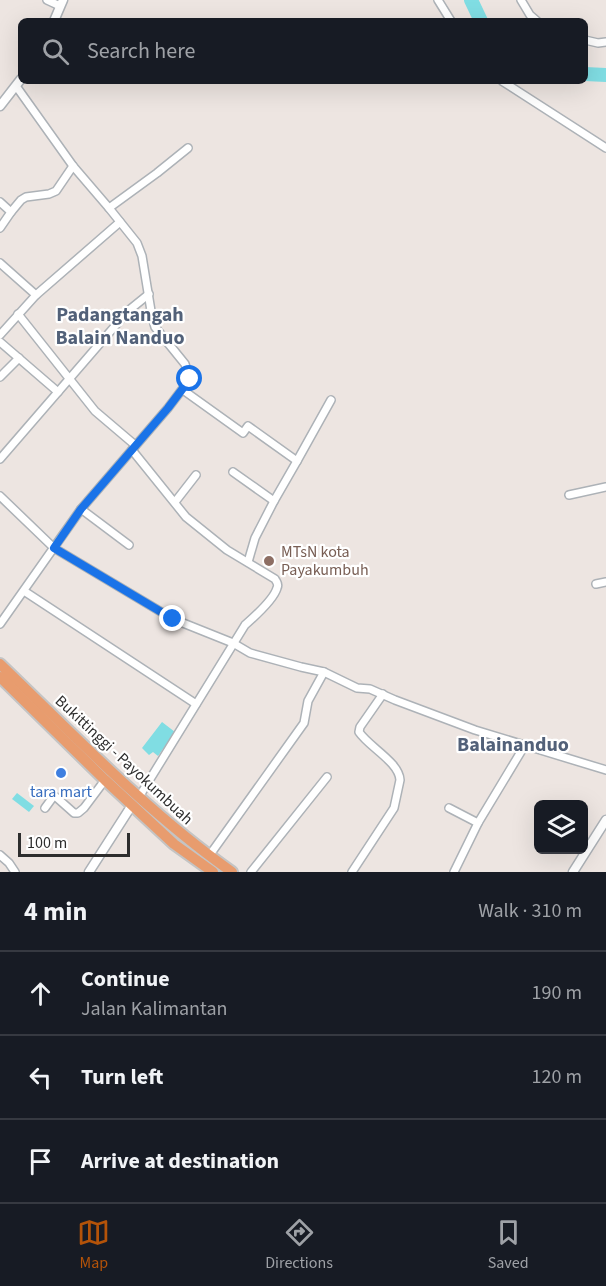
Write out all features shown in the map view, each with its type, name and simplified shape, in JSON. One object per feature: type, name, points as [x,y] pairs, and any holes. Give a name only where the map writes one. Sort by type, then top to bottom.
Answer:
[{"type":"highway","name":"Bukittinggi - Payokumbuah","points":[[0,664],[135,801],[174,844],[213,872]]},
{"type":"highway","name":"Bukittinggi - Payokumbuah","points":[[0,677],[105,780],[232,872]]},
{"type":"street","points":[[47,0],[62,3],[55,18]]},
{"type":"street","points":[[438,0],[449,18]]},
{"type":"street","points":[[521,0],[534,18]]},
{"type":"street","points":[[588,41],[606,42]]},
{"type":"street","points":[[0,106],[18,82]]},
{"type":"street","points":[[0,624],[81,509],[190,379],[184,364],[155,327],[142,256],[137,243],[73,166],[19,84]]},
{"type":"street","points":[[507,84],[606,148]]},
{"type":"street","points":[[109,208],[188,148]]},
{"type":"street","points":[[0,228],[21,200],[56,191],[73,166]]},
{"type":"street","points":[[0,202],[11,212]]},
{"type":"street","points":[[0,335],[36,295],[120,222]]},
{"type":"street","points":[[0,264],[36,295]]},
{"type":"street","points":[[0,459],[128,311],[148,294]]},
{"type":"street","points":[[18,314],[95,411],[134,447],[186,517],[227,550],[276,579],[278,583],[277,589],[257,616],[244,625],[89,872]]},
{"type":"street","points":[[0,342],[58,392]]},
{"type":"street","points":[[0,377],[19,358]]},
{"type":"street","points":[[183,390],[243,433],[248,426],[297,461]]},
{"type":"street","points":[[248,562],[255,538],[331,400]]},
{"type":"street","points":[[233,472],[274,501]]},
{"type":"street","points":[[176,502],[196,475]]},
{"type":"street","points":[[569,495],[606,487]]},
{"type":"street","points":[[0,496],[54,548],[173,619],[250,652],[301,668],[324,672],[357,688],[370,689],[475,730],[606,770]]},
{"type":"street","points":[[81,509],[129,545]]},
{"type":"street","points":[[596,584],[606,582]]},
{"type":"street","points":[[24,591],[196,704]]},
{"type":"street","points":[[209,856],[304,723],[308,701],[324,672]]},
{"type":"street","points":[[352,872],[394,808],[400,780],[397,771],[359,732],[360,727],[383,694]]},
{"type":"street","points":[[453,872],[478,823],[525,745]]},
{"type":"street","points":[[251,872],[327,777]]},
{"type":"street","points":[[45,808],[53,797],[56,797],[74,813],[78,813],[105,780]]},
{"type":"street","points":[[449,808],[478,823]]},
{"type":"street","points":[[573,872],[606,820]]},
{"type":"street","points":[[0,855],[15,872]]},
{"type":"water","points":[[162,722],[175,732],[158,756],[153,752],[149,755],[142,748]]},
{"type":"water","points":[[17,793],[34,806],[29,812],[12,799]]},
{"type":"waterway","points":[[471,0],[480,18]]},
{"type":"waterway","points":[[588,74],[606,75]]},
{"type":"place","name":"MTsN kota Payakumbuh","points":[[269,561]]},
{"type":"place","name":"tara mart","points":[[61,773]]},
{"type":"district","name":"Padangtangah Balain Nanduo","points":[[120,326]]},
{"type":"district","name":"Balainanduo","points":[[513,745]]},
{"type":"route","points":[[173,619],[54,548],[81,509],[190,379]]}]
